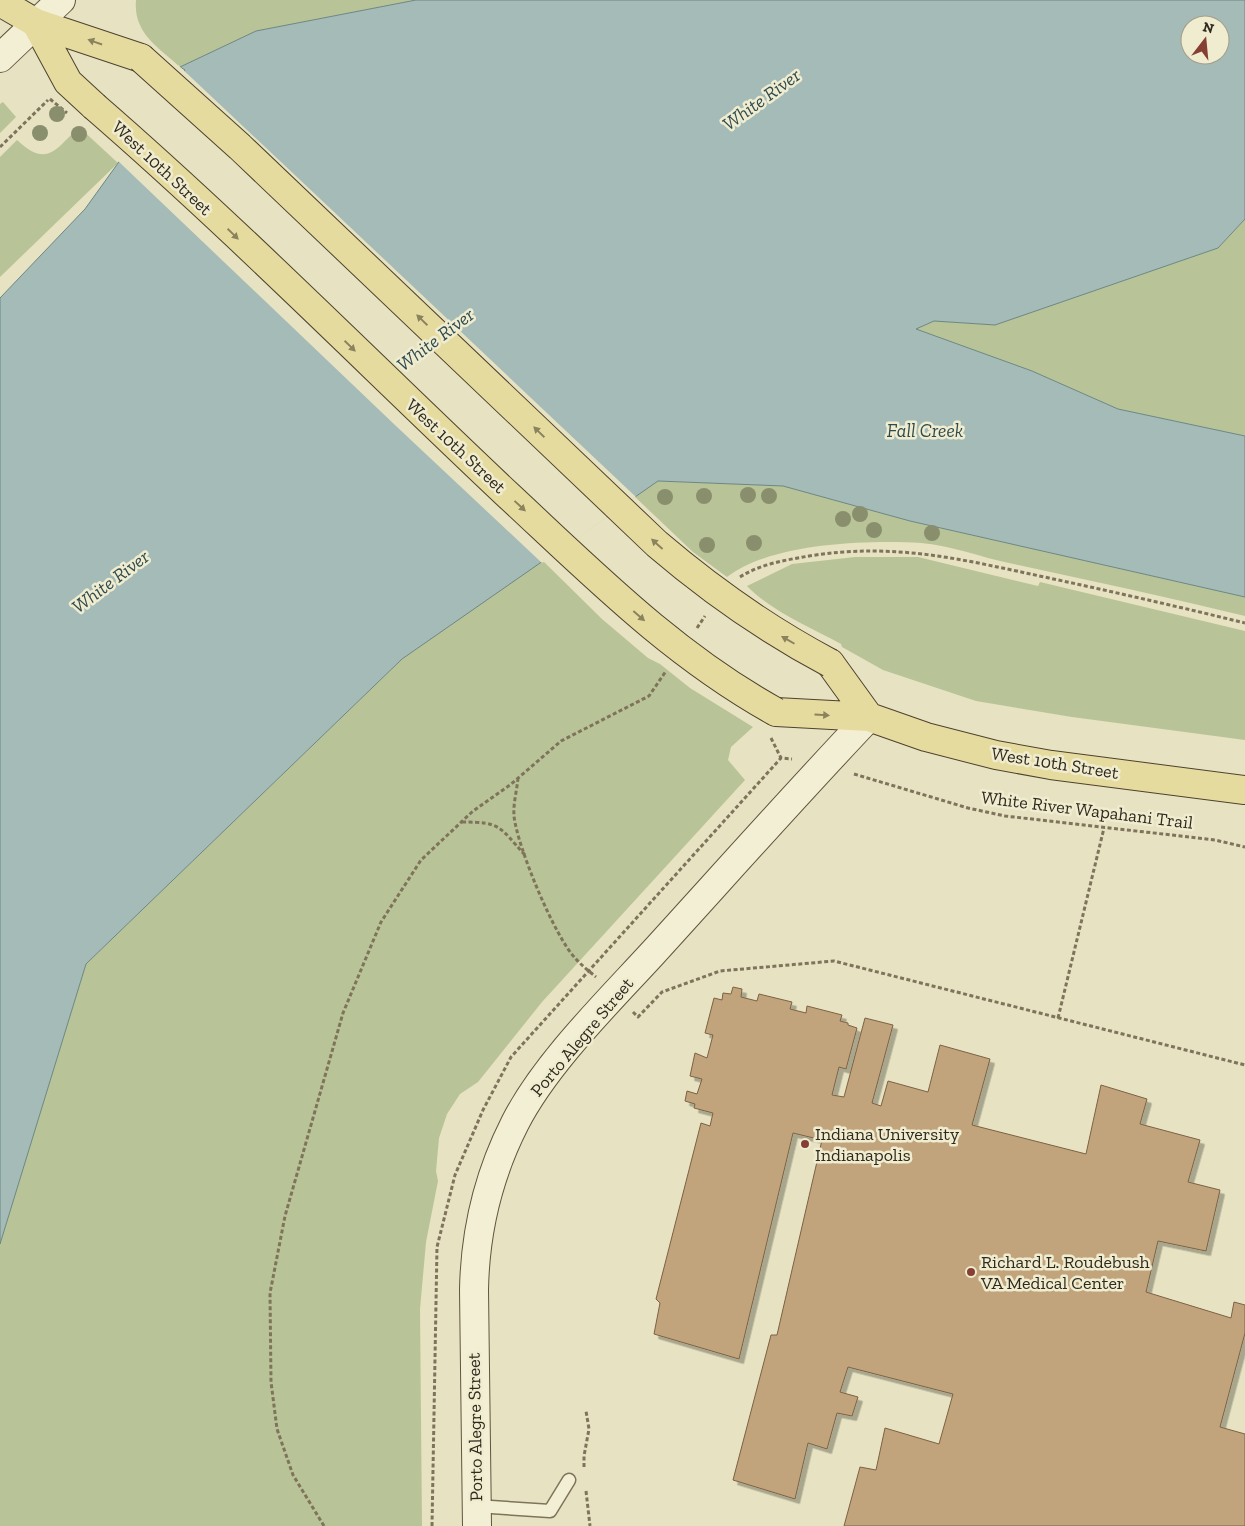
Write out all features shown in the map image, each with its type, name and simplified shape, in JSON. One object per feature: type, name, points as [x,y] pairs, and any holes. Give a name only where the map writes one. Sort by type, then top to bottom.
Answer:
[{"type":"main road","points":[[0,2],[36,23],[141,58],[240,148],[657,544],[731,604],[772,631],[830,663],[869,717]]},
{"type":"main road","name":"West 10th Street","points":[[36,23],[68,82],[159,162],[393,387],[618,597],[709,672],[776,712],[869,717],[926,737],[996,755],[1051,765],[1245,790]]},
{"type":"street","points":[[0,58],[61,0]]},
{"type":"street","name":"Porto Alegre Street","points":[[477,1516],[475,1253],[485,1203],[496,1165],[523,1109],[544,1078],[615,995],[824,764],[869,717]]},
{"type":"lane","points":[[477,1516],[550,1511],[570,1480]]},
{"type":"path","points":[[0,147],[50,99]]},
{"type":"path","points":[[736,579],[780,560],[868,550],[918,552],[1079,584],[1245,623]]},
{"type":"path","points":[[695,630],[706,615]]},
{"type":"path","points":[[324,1526],[293,1475],[277,1429],[271,1382],[270,1293],[285,1216],[334,1039],[376,933],[421,860],[461,822],[518,778],[561,741],[648,696],[668,668]]},
{"type":"path","name":"White River Wapahani Trail","points":[[781,758],[824,764],[968,808],[1015,817],[1215,840],[1245,848]]},
{"type":"path","points":[[518,778],[514,817],[546,910],[575,958],[638,1017],[662,992],[720,971],[834,962],[1245,1065]]},
{"type":"path","points":[[461,822],[490,824],[502,828],[526,856]]},
{"type":"path","points":[[1058,1018],[1104,828]]},
{"type":"green space","points":[[136,0],[416,0],[256,31],[180,67],[156,46],[143,30],[136,12]]},
{"type":"green space","points":[[3,102],[16,117],[0,133],[0,104]]},
{"type":"green space","points":[[79,127],[118,163],[0,277],[0,157],[17,140],[36,153],[50,153],[57,149]]},
{"type":"green space","points":[[1245,219],[1245,436],[1118,409],[1032,371],[916,329],[934,321],[995,325],[1218,248]]},
{"type":"green space","points":[[658,481],[783,486],[910,521],[1245,597],[1245,616],[943,546],[921,543],[874,542],[820,546],[768,557],[746,566],[727,577],[693,552],[634,496]]},
{"type":"green space","points":[[855,557],[918,557],[1038,586],[1040,582],[1245,631],[1245,740],[1072,717],[976,701],[883,670],[842,647],[841,644],[768,604],[747,586],[792,564]]},
{"type":"green space","points":[[542,560],[602,619],[648,658],[660,664],[690,688],[753,727],[731,747],[728,760],[745,780],[542,1002],[478,1082],[460,1094],[447,1114],[439,1138],[436,1171],[438,1181],[426,1242],[420,1309],[422,1526],[0,1526],[0,1244],[86,964],[402,659]]},
{"type":"water","points":[[416,0],[1245,0],[1245,219],[1218,248],[995,325],[934,321],[916,329],[1032,371],[1118,409],[1245,436],[1245,597],[910,521],[783,486],[658,481],[402,659],[86,964],[0,1244],[0,298],[85,209],[185,70],[180,67],[256,31]]},
{"type":"pier","points":[[178,65],[636,497],[542,563],[396,426],[117,160],[182,71],[178,69]]},
{"type":"building","name":"Richard L. Roudebush VA Medical Center","points":[[733,987],[742,989],[741,997],[757,1001],[759,994],[792,1002],[790,1009],[806,1013],[807,1006],[842,1015],[840,1021],[857,1028],[846,1069],[839,1067],[832,1095],[844,1097],[865,1018],[893,1025],[872,1103],[881,1106],[888,1081],[928,1092],[940,1045],[990,1059],[972,1125],[1086,1154],[1101,1085],[1147,1099],[1140,1124],[1200,1140],[1188,1182],[1220,1190],[1206,1251],[1158,1241],[1146,1292],[1231,1318],[1234,1302],[1245,1305],[1245,1333],[1220,1427],[1245,1434],[1245,1526],[844,1526],[860,1467],[876,1470],[885,1428],[939,1444],[953,1394],[848,1367],[840,1392],[858,1397],[852,1416],[837,1413],[827,1449],[808,1443],[795,1499],[733,1480],[771,1335],[777,1335],[822,1140],[793,1133],[739,1359],[654,1334],[660,1303],[656,1299],[701,1123],[710,1126],[713,1113],[694,1108],[695,1104],[685,1101],[687,1091],[697,1094],[702,1079],[690,1076],[695,1053],[707,1058],[713,1035],[705,1033],[714,998],[722,1000],[723,993],[731,994]]},
{"type":"place","name":"Indiana University Indianapolis","points":[[805,1144]]},
{"type":"place","name":"Richard L. Roudebush VA Medical Center","points":[[971,1272]]},
{"type":"water label","name":"White River","points":[[761,99]]},
{"type":"water label","name":"White River","points":[[435,339]]},
{"type":"water label","name":"Fall Creek","points":[[925,430]]},
{"type":"water label","name":"White River","points":[[110,581]]}]
